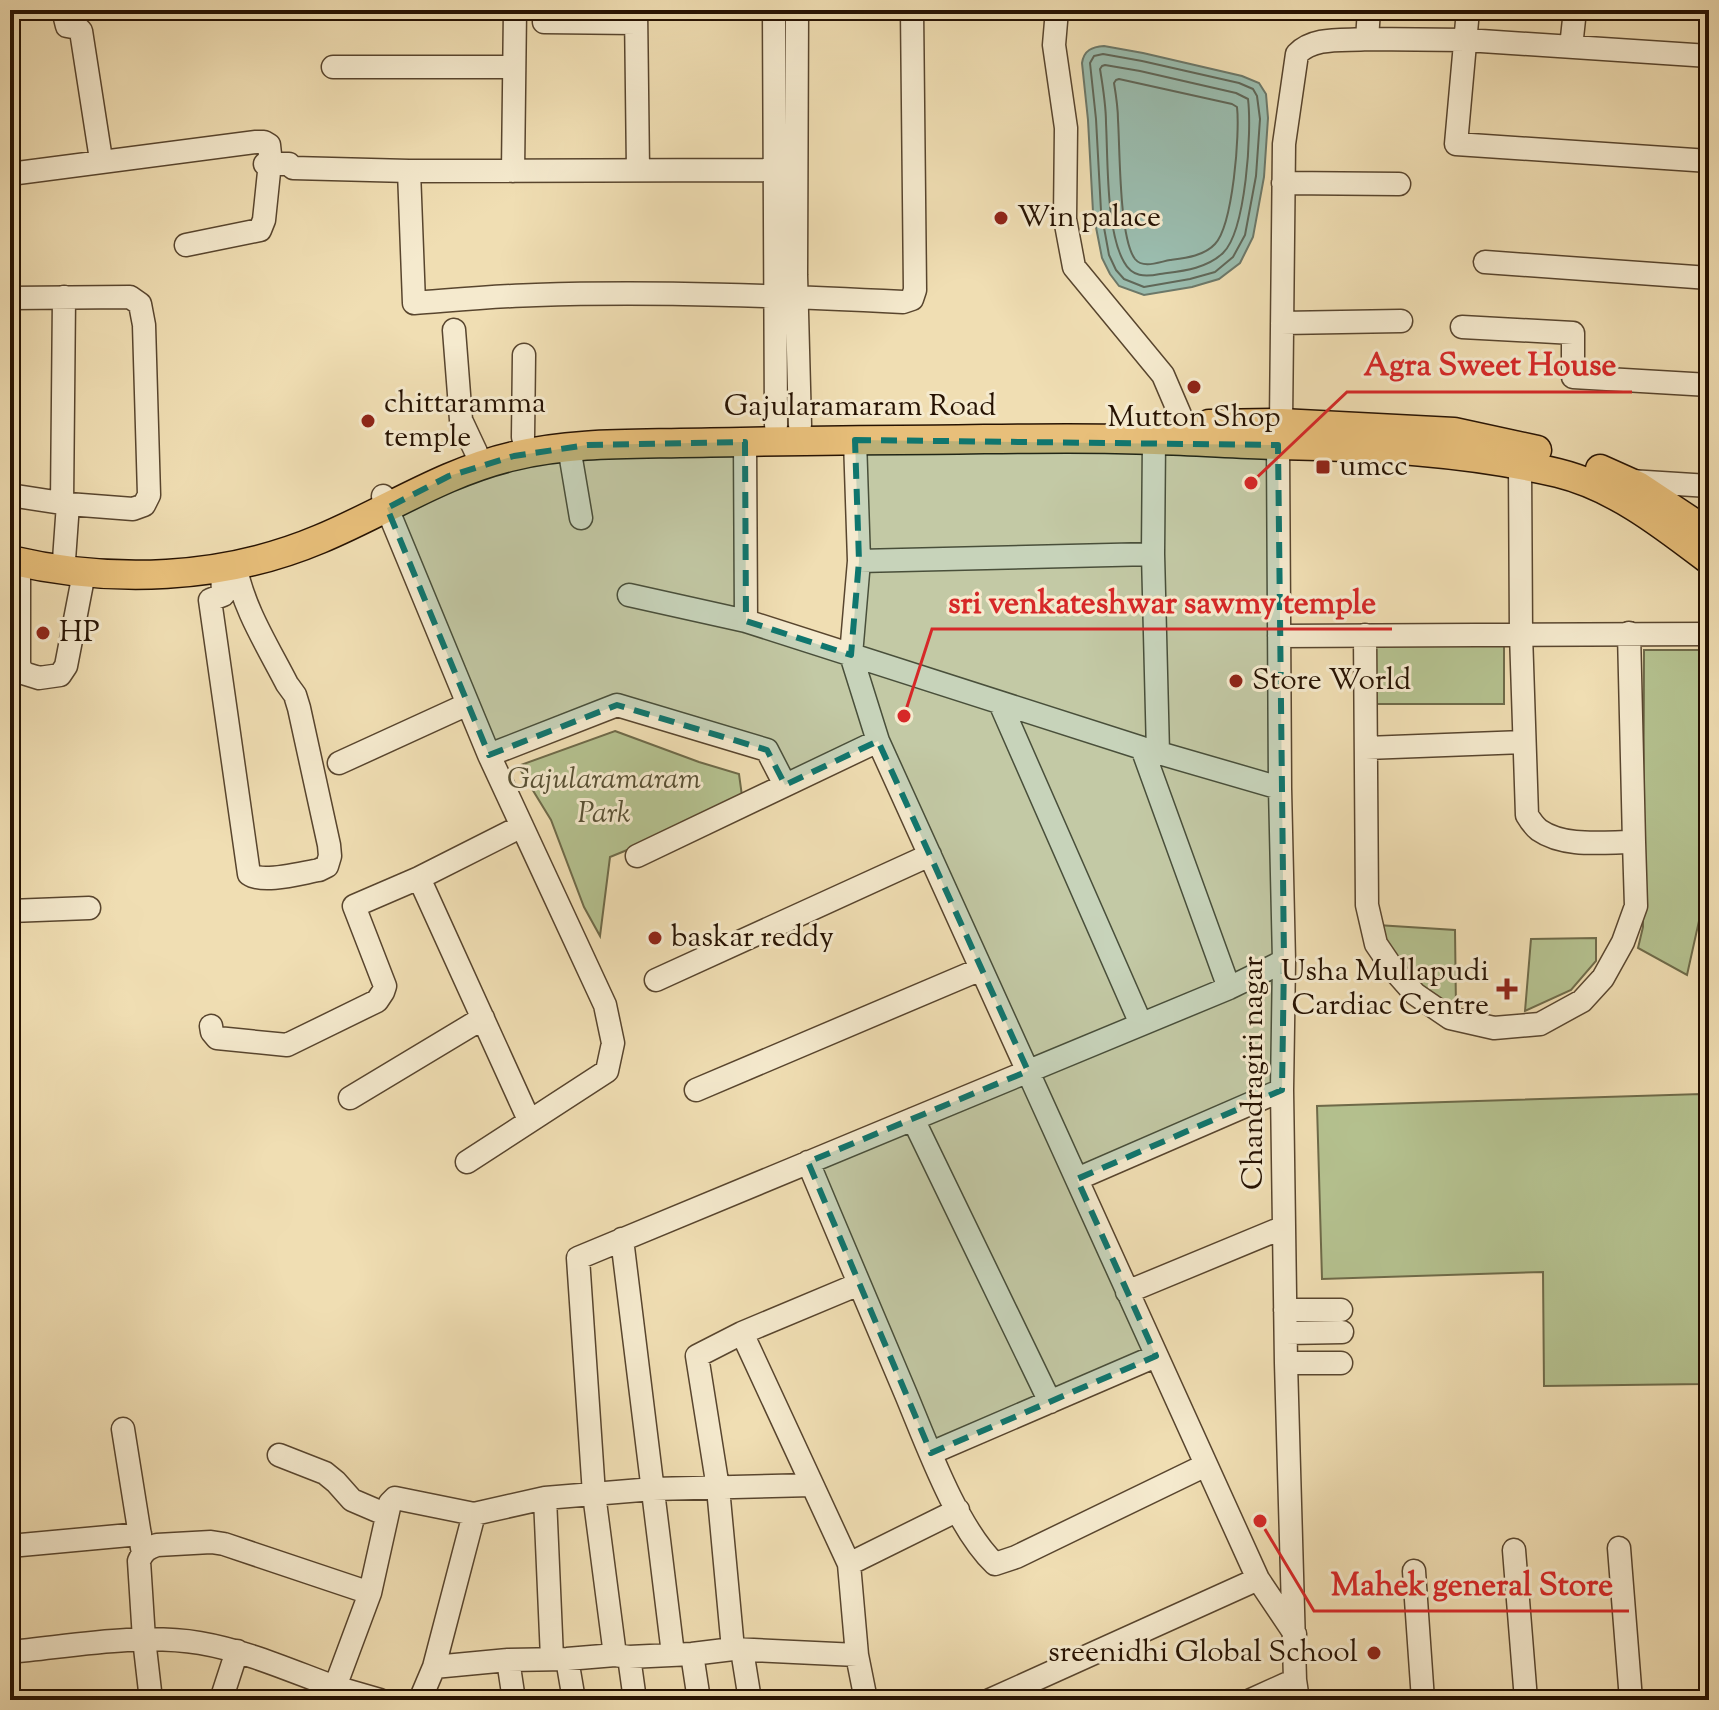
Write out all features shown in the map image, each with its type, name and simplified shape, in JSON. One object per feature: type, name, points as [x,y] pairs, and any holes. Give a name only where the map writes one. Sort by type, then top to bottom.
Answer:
[{"type":"main road","name":"Gajularamaram Road","points":[[13,556],[70,568],[230,577],[321,539],[385,502],[418,477],[476,452],[523,437],[602,428],[1018,422],[1184,424],[1520,465],[1563,474],[1612,494],[1648,515],[1709,560]]},
{"type":"main road","name":"Gajularamaram Road","points":[[70,568],[213,555],[282,540],[449,476],[514,456],[587,445],[1154,439],[1454,432],[1520,445],[1605,470],[1709,533]]},
{"type":"street","points":[[63,10],[68,27],[81,31],[100,153]]},
{"type":"street","points":[[513,171],[515,10]]},
{"type":"street","points":[[774,10],[774,170],[786,297]]},
{"type":"street","points":[[788,425],[786,297],[797,10]]},
{"type":"street","points":[[409,171],[414,303],[622,293],[903,302],[912,299],[915,290],[912,10]]},
{"type":"street","points":[[1057,10],[1054,45],[1066,128],[1065,219],[1074,267],[1163,375],[1184,424]]},
{"type":"street","points":[[1367,39],[1369,10]]},
{"type":"street","points":[[1468,10],[1456,144],[1709,161]]},
{"type":"street","points":[[1571,47],[1575,10]]},
{"type":"street","points":[[544,22],[636,17],[638,170]]},
{"type":"street","name":"Chandragiri nagar","points":[[1296,1690],[1285,1310],[1279,636],[1284,144],[1297,54],[1313,42],[1367,39],[1466,40],[1709,56]]},
{"type":"street","points":[[333,67],[514,67]]},
{"type":"street","points":[[10,174],[256,142],[269,145],[272,168],[260,230],[186,245]]},
{"type":"street","points":[[272,168],[409,171],[774,170]]},
{"type":"street","points":[[1283,183],[1399,184]]},
{"type":"street","points":[[1485,262],[1709,278]]},
{"type":"street","points":[[13,556],[19,665],[23,673],[39,678],[60,675],[66,666],[70,568],[65,504],[64,297]]},
{"type":"street","points":[[10,298],[130,297],[140,304],[144,325],[149,495],[144,505],[133,509],[65,504],[10,495]]},
{"type":"street","points":[[1282,323],[1401,321]]},
{"type":"street","points":[[1462,327],[1573,333],[1573,377],[1709,385]]},
{"type":"street","points":[[454,330],[461,420],[476,452]]},
{"type":"street","points":[[523,437],[524,355]]},
{"type":"street","points":[[1154,439],[1150,751],[1229,988]]},
{"type":"street","points":[[855,440],[859,561],[851,655],[878,741],[1258,1579],[1295,1634]]},
{"type":"street","points":[[745,442],[746,621]]},
{"type":"street","points":[[569,447],[581,518]]},
{"type":"street","points":[[1520,465],[1527,815],[1537,829],[1554,838],[1634,842]]},
{"type":"street","points":[[1627,481],[1709,486]]},
{"type":"street","points":[[385,502],[489,755],[605,1005],[613,1043],[607,1071],[467,1162]]},
{"type":"street","points":[[859,561],[1153,554]]},
{"type":"street","points":[[230,577],[295,695],[299,708],[329,845],[327,866],[319,870],[265,879],[256,879],[249,874],[210,600],[223,595],[230,577]]},
{"type":"street","points":[[629,595],[746,621],[1150,751],[1280,788]]},
{"type":"street","points":[[1365,635],[1367,905],[1376,944],[1415,994],[1450,1018],[1494,1028],[1540,1024],[1582,1001],[1603,978],[1623,942],[1636,906],[1629,633]]},
{"type":"street","points":[[1279,636],[1709,634]]},
{"type":"street","points":[[1000,703],[1141,1024]]},
{"type":"street","points":[[339,763],[468,704]]},
{"type":"street","points":[[489,755],[617,705],[767,750],[785,785]]},
{"type":"street","points":[[637,856],[878,741]]},
{"type":"street","points":[[1366,748],[1524,742]]},
{"type":"street","points":[[211,1026],[217,1038],[287,1045],[377,1001],[385,986],[354,906],[419,878],[522,826]]},
{"type":"street","points":[[656,980],[930,855]]},
{"type":"street","points":[[419,878],[529,1120]]},
{"type":"street","points":[[10,911],[89,908]]},
{"type":"street","points":[[635,1700],[622,1656],[594,1494],[578,1258],[1229,988],[1284,961]]},
{"type":"street","points":[[696,1090],[981,969]]},
{"type":"street","points":[[350,1098],[483,1018]]},
{"type":"street","points":[[1077,1179],[1282,1090]]},
{"type":"street","points":[[913,1119],[1050,1402]]},
{"type":"street","points":[[808,1162],[931,1453],[958,1510],[983,1552],[995,1564],[1016,1557],[1206,1465]]},
{"type":"street","points":[[1127,1292],[1284,1227]]},
{"type":"street","points":[[622,1239],[653,1489],[683,1654],[699,1700]]},
{"type":"street","points":[[750,1700],[737,1650],[718,1488],[697,1356],[742,1333],[859,1284]]},
{"type":"street","points":[[1285,1310],[1342,1321],[1286,1333]]},
{"type":"street","points":[[742,1333],[849,1564],[857,1655],[866,1700]]},
{"type":"street","points":[[931,1453],[1156,1356]]},
{"type":"street","points":[[1286,1363],[1341,1363]]},
{"type":"street","points":[[123,1429],[141,1543],[139,1561],[151,1700]]},
{"type":"street","points":[[279,1455],[325,1473],[352,1500],[387,1515]]},
{"type":"street","points":[[332,1693],[370,1593],[390,1503],[395,1498],[474,1514],[545,1498],[653,1489],[812,1485]]},
{"type":"street","points":[[545,1498],[560,1659],[574,1700]]},
{"type":"street","points":[[849,1564],[958,1510]]},
{"type":"street","points":[[420,1700],[434,1667],[474,1514]]},
{"type":"street","points":[[10,1546],[141,1543],[149,1547],[211,1542],[370,1593]]},
{"type":"street","points":[[1619,1548],[1631,1700]]},
{"type":"street","points":[[1514,1550],[1526,1700]]},
{"type":"street","points":[[1414,1571],[1423,1700]]},
{"type":"street","points":[[990,1700],[1258,1579]]},
{"type":"street","points":[[10,1652],[144,1639],[202,1643],[237,1651],[332,1693],[380,1700]]},
{"type":"street","points":[[434,1667],[508,1660],[737,1650],[857,1655]]},
{"type":"street","points":[[221,1700],[237,1651]]},
{"type":"street","points":[[508,1660],[514,1700]]},
{"type":"street","points":[[1251,1700],[1296,1690]]},
{"type":"highlighted area","points":[[855,440],[1278,445],[1284,961],[1282,1090],[1077,1179],[1156,1356],[931,1453],[808,1162],[1028,1071],[878,741],[785,785],[767,750],[617,705],[489,755],[387,508],[449,476],[514,456],[587,445],[745,442],[746,621],[851,655],[859,561]]},
{"type":"green space","points":[[1504,642],[1504,704],[1371,704],[1371,643]]},
{"type":"green space","points":[[1644,650],[1702,650],[1699,921],[1687,975],[1638,948],[1643,927]]},
{"type":"green space","name":"Gajularamaram Park","points":[[615,731],[739,774],[742,796],[703,819],[610,857],[600,936],[584,907],[551,820],[518,766]]},
{"type":"green space","points":[[1377,925],[1455,930],[1456,1010],[1422,990],[1393,961]]},
{"type":"green space","points":[[1596,938],[1596,961],[1571,990],[1525,1011],[1531,939]]},
{"type":"green space","points":[[1701,1094],[1706,1267],[1702,1267],[1703,1384],[1544,1386],[1543,1272],[1322,1279],[1317,1106]]},
{"type":"water","points":[[1104,46],[1242,76],[1259,83],[1266,94],[1268,118],[1264,177],[1253,237],[1240,263],[1219,279],[1144,295],[1119,286],[1102,258],[1093,212],[1082,63],[1089,50]]},
{"type":"place","name":"Win palace","points":[[1001,218]]},
{"type":"place","name":"Mutton Shop","points":[[1194,387]]},
{"type":"place","name":"chittaramma temple","points":[[368,421]]},
{"type":"place","name":"umcc","points":[[1323,467]]},
{"type":"place","name":"Agra Sweet House","points":[[1251,483]]},
{"type":"place","name":"HP","points":[[43,633]]},
{"type":"place","name":"Store World","points":[[1236,681]]},
{"type":"place","name":"sri venkateshwar sawmy temple","points":[[904,716]]},
{"type":"place","name":"baskar reddy","points":[[655,938]]},
{"type":"place","name":"Usha Mullapudi Cardiac Centre","points":[[1507,989]]},
{"type":"place","name":"Mahek general Store","points":[[1260,1521]]},
{"type":"place","name":"sreenidhi Global School","points":[[1374,1653]]}]
